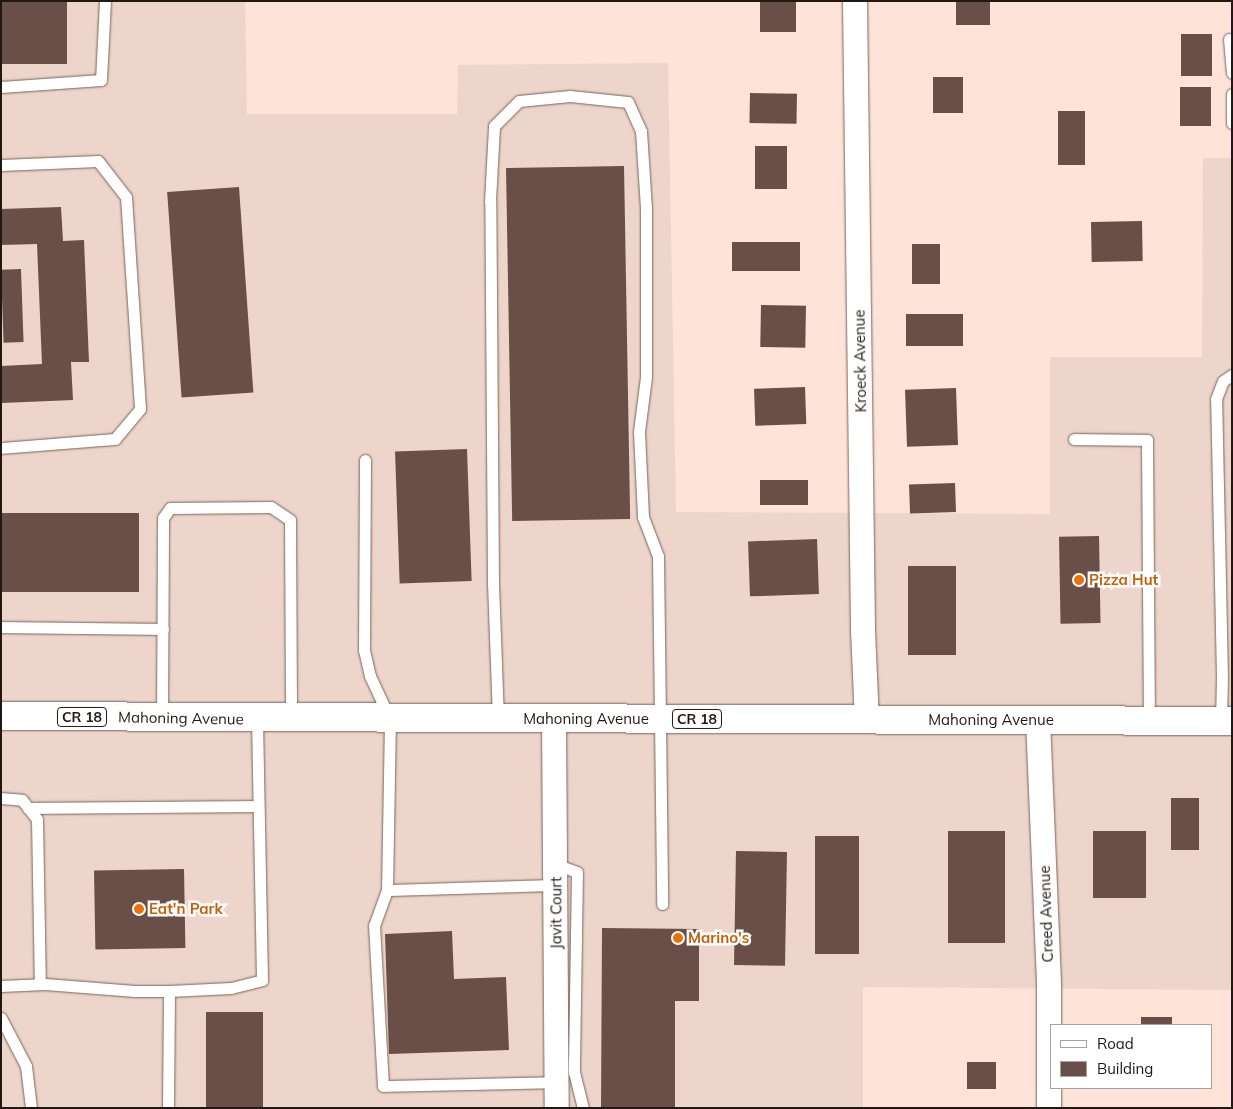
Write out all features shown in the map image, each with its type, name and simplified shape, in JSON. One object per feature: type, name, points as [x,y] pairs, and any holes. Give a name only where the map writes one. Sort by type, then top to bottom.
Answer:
[{"type":"main road","name":"Mahoning Avenue","points":[[1,716],[1226,721]]},
{"type":"street","name":"Kroeck Avenue","points":[[855,1],[863,630],[868,720]]},
{"type":"street","name":"Javit Court","points":[[554,719],[557,1098]]},
{"type":"street","name":"Creed Avenue","points":[[1038,720],[1049,987],[1050,1108]]},
{"type":"lane","points":[[1,87],[101,80],[105,1]]},
{"type":"lane","points":[[1229,38],[1232,124]]},
{"type":"lane","points":[[498,719],[493,584],[490,210],[494,126],[519,101],[570,96],[628,102],[641,131],[646,209],[646,377],[639,432],[643,517],[658,556],[662,904]]},
{"type":"lane","points":[[1,165],[98,161],[126,197],[140,409],[115,439],[1,448]]},
{"type":"lane","points":[[1226,721],[1226,632],[1216,399],[1222,381],[1232,376]]},
{"type":"lane","points":[[1074,439],[1147,440],[1149,721]]},
{"type":"lane","points":[[366,460],[364,650],[370,676],[390,719],[386,890],[374,925],[384,1086],[557,1098],[583,1105]]},
{"type":"lane","points":[[162,717],[163,518],[170,508],[271,507],[290,520],[290,718]]},
{"type":"lane","points":[[1,627],[163,629]]},
{"type":"lane","points":[[1,986],[40,984],[135,991],[169,991],[231,988],[262,980],[257,718]]},
{"type":"lane","points":[[1,798],[22,800],[37,819],[40,984]]},
{"type":"lane","points":[[28,808],[258,806]]},
{"type":"lane","points":[[386,890],[577,872],[574,1072],[583,1105]]},
{"type":"lane","points":[[168,1108],[169,991]]},
{"type":"lane","points":[[1,1018],[26,1066],[30,1108]]},
{"type":"shaded area","points":[[1,1],[245,1],[247,114],[457,114],[458,65],[668,63],[676,512],[1050,514],[1050,357],[1202,357],[1203,158],[1232,158],[1232,990],[863,987],[863,1108],[1,1108]]},
{"type":"building","points":[[1,1],[67,1],[67,64],[1,64]]},
{"type":"building","points":[[760,1],[796,1],[796,32],[760,32]]},
{"type":"building","points":[[956,1],[990,1],[990,25],[956,25]]},
{"type":"building","points":[[1181,34],[1212,34],[1212,76],[1181,76]]},
{"type":"building","points":[[933,77],[963,77],[963,113],[933,113]]},
{"type":"building","points":[[1180,87],[1211,87],[1211,126],[1180,126]]},
{"type":"building","points":[[750,93],[797,94],[796,124],[749,123]]},
{"type":"building","points":[[1058,111],[1085,111],[1085,165],[1058,165]]},
{"type":"building","points":[[755,146],[787,146],[787,189],[755,189]]},
{"type":"building","points":[[624,166],[630,519],[512,521],[506,168]]},
{"type":"building","points":[[239,187],[253,392],[182,398],[167,192]]},
{"type":"building","points":[[61,207],[63,241],[84,240],[89,362],[71,362],[73,400],[2,403],[1,366],[42,364],[37,244],[1,245],[1,209]]},
{"type":"building","points":[[1142,221],[1143,261],[1092,262],[1091,222]]},
{"type":"building","points":[[732,242],[800,242],[800,271],[732,271]]},
{"type":"building","points":[[912,244],[940,244],[940,284],[912,284]]},
{"type":"building","points":[[21,269],[24,342],[4,343],[1,270]]},
{"type":"building","points":[[761,305],[806,306],[805,348],[760,347]]},
{"type":"building","points":[[906,314],[963,314],[963,346],[906,346]]},
{"type":"building","points":[[805,387],[806,424],[755,426],[754,389]]},
{"type":"building","points":[[956,388],[958,445],[907,447],[905,390]]},
{"type":"building","points":[[467,449],[472,581],[400,583],[395,452]]},
{"type":"building","points":[[760,480],[808,480],[808,505],[760,505]]},
{"type":"building","points":[[955,483],[956,512],[910,514],[909,485]]},
{"type":"building","points":[[1,513],[139,513],[139,592],[1,592]]},
{"type":"building","name":"Pizza Hut","points":[[1099,536],[1101,623],[1061,624],[1059,537]]},
{"type":"building","points":[[817,539],[819,594],[750,596],[748,541]]},
{"type":"building","points":[[908,566],[956,566],[956,655],[908,655]]},
{"type":"building","points":[[1171,798],[1199,798],[1199,850],[1171,850]]},
{"type":"building","points":[[948,831],[1005,831],[1005,943],[948,943]]},
{"type":"building","points":[[1093,831],[1146,831],[1146,898],[1093,898]]},
{"type":"building","points":[[815,836],[859,836],[859,954],[815,954]]},
{"type":"building","points":[[736,851],[787,852],[785,966],[734,965]]},
{"type":"building","name":"Eat'n Park","points":[[184,869],[185,948],[95,950],[94,871]]},
{"type":"building","points":[[602,928],[699,929],[699,1001],[675,1001],[675,1108],[601,1108]]},
{"type":"building","points":[[452,931],[454,979],[506,977],[509,1050],[389,1054],[385,934]]},
{"type":"building","points":[[206,1012],[263,1012],[263,1108],[206,1108]]},
{"type":"building","points":[[1141,1017],[1172,1017],[1172,1024],[1141,1024]]},
{"type":"building","points":[[967,1062],[996,1062],[996,1089],[967,1089]]},
{"type":"place","name":"Pizza Hut","points":[[1079,580]]},
{"type":"place","name":"Eat'n Park","points":[[139,909]]},
{"type":"place","name":"Marino's","points":[[678,938]]}]
